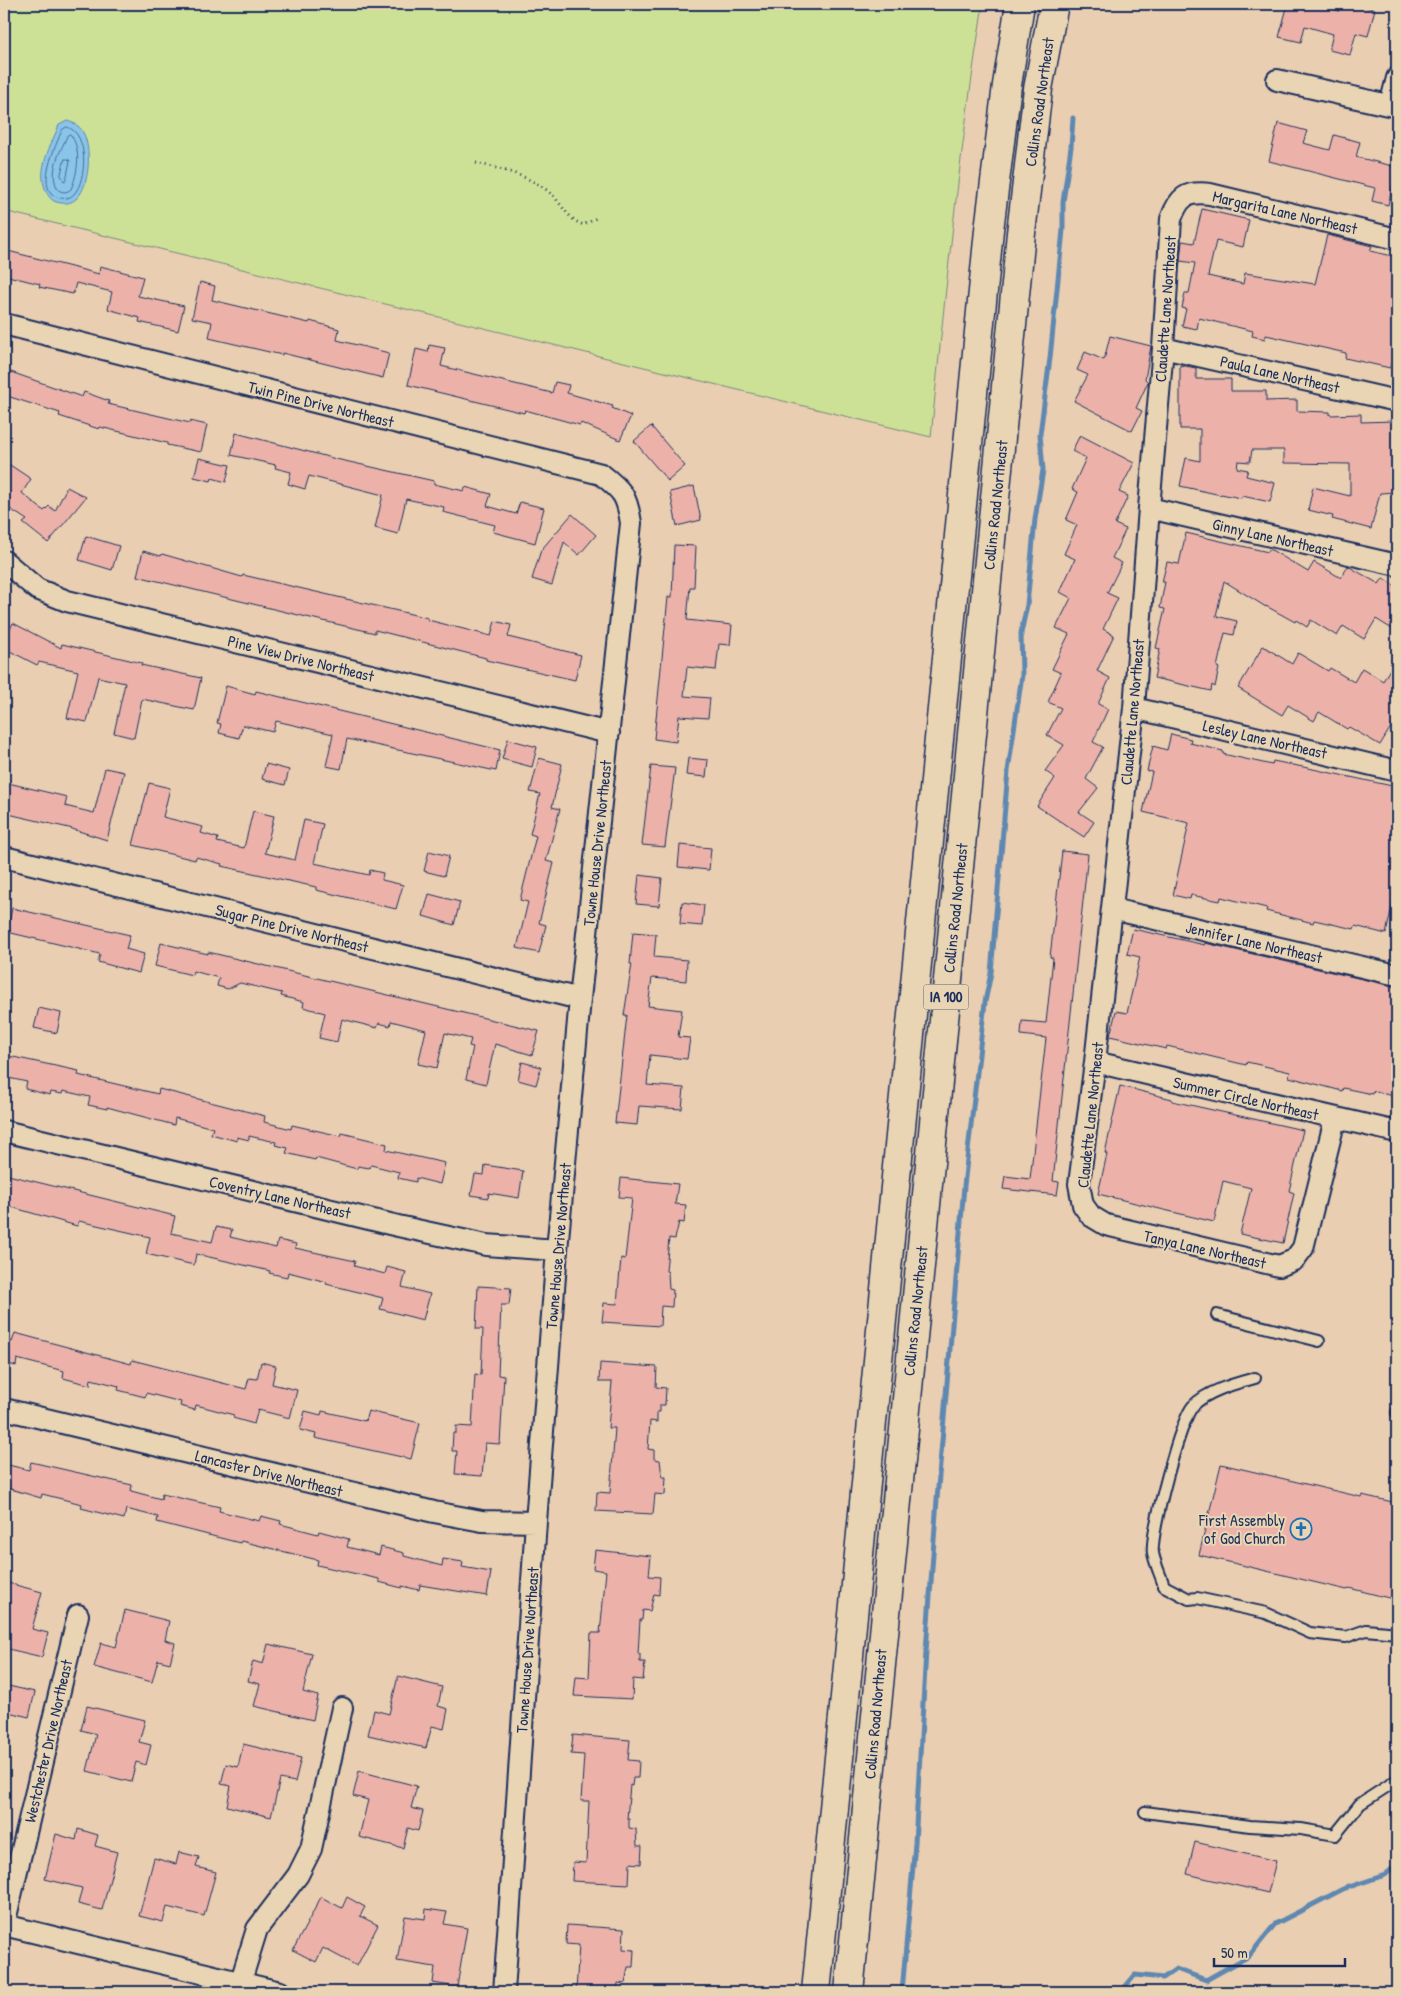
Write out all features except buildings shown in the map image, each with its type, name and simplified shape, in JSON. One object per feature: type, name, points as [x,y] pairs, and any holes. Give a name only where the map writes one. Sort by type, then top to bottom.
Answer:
[{"type":"highway","name":"Collins Road Northeast","points":[[816,1992],[989,230],[1007,85],[1020,4]]},
{"type":"highway","name":"Collins Road Northeast","points":[[849,1992],[1022,233],[1038,89],[1054,4]]},
{"type":"street","points":[[1277,80],[1394,106],[1397,78]]},
{"type":"street","name":"Margarita Lane Northeast","points":[[1176,206],[1184,197],[1195,192],[1210,194],[1397,239]]},
{"type":"street","name":"Claudette Lane Northeast","points":[[1091,1216],[1083,1204],[1079,1184],[1095,1062],[1134,708],[1148,508],[1163,348],[1171,219],[1176,206]]},
{"type":"street","name":"Twin Pine Drive Northeast","points":[[4,324],[601,474],[617,486],[628,502]]},
{"type":"street","name":"Paula Lane Northeast","points":[[1163,348],[1397,401]]},
{"type":"street","name":"Towne House Drive Northeast","points":[[504,1992],[536,1522],[557,1250],[580,999],[630,523],[628,502]]},
{"type":"street","name":"Ginny Lane Northeast","points":[[1148,508],[1397,566]]},
{"type":"street","name":"Pine View Drive Northeast","points":[[4,561],[37,589],[67,602],[609,734]]},
{"type":"street","name":"Lesley Lane Northeast","points":[[1134,708],[1397,771]]},
{"type":"street","name":"Sugar Pine Drive Northeast","points":[[4,857],[580,999]]},
{"type":"street","name":"Jennifer Lane Northeast","points":[[1112,909],[1397,975]]},
{"type":"street","name":"Summer Circle Northeast","points":[[1095,1062],[1335,1119],[1384,1133]]},
{"type":"street","name":"Tanya Lane Northeast","points":[[1091,1216],[1106,1225],[1278,1266],[1294,1260],[1303,1248],[1335,1119]]},
{"type":"street","name":"Coventry Lane Northeast","points":[[4,1131],[478,1243],[557,1250]]},
{"type":"street","name":"Lancaster Drive Northeast","points":[[4,1409],[434,1512],[482,1521],[536,1522]]},
{"type":"street","name":"Westchester Drive Northeast","points":[[78,1615],[4,1925],[240,1984],[280,1992]]},
{"type":"street","points":[[240,1984],[257,1929],[298,1875],[311,1849],[342,1708]]},
{"type":"lane","points":[[1217,1315],[1319,1341]]},
{"type":"lane","points":[[1255,1378],[1222,1387],[1192,1406],[1180,1431],[1160,1509],[1153,1552],[1164,1586],[1189,1599],[1197,1598],[1266,1613],[1310,1633],[1346,1636],[1366,1630],[1397,1633]]},
{"type":"lane","points":[[1145,1812],[1250,1826],[1301,1829],[1335,1835],[1360,1804],[1397,1780]]},
{"type":"path","points":[[476,163],[532,180],[550,192],[563,209],[578,223],[584,224],[598,217]]},
{"type":"green space","points":[[4,4],[983,4],[954,220],[931,437],[4,211]]},
{"type":"water","points":[[67,121],[77,125],[83,132],[88,151],[88,162],[82,192],[75,200],[65,203],[56,202],[49,196],[43,183],[43,174],[46,158],[59,125]]},
{"type":"waterway","points":[[902,1992],[915,1843],[937,1499],[964,1186],[985,1002],[991,973],[1008,771],[1022,675],[1021,633],[1027,605],[1035,519],[1043,470],[1040,434],[1050,358],[1063,230],[1063,202],[1073,118]]},
{"type":"waterway","points":[[1121,1992],[1135,1975],[1163,1978],[1176,1969],[1206,1980],[1249,1956],[1275,1924],[1343,1889],[1385,1875],[1397,1865]]},
{"type":"place","name":"First Assembly of God Church","points":[[1301,1529]]}]
